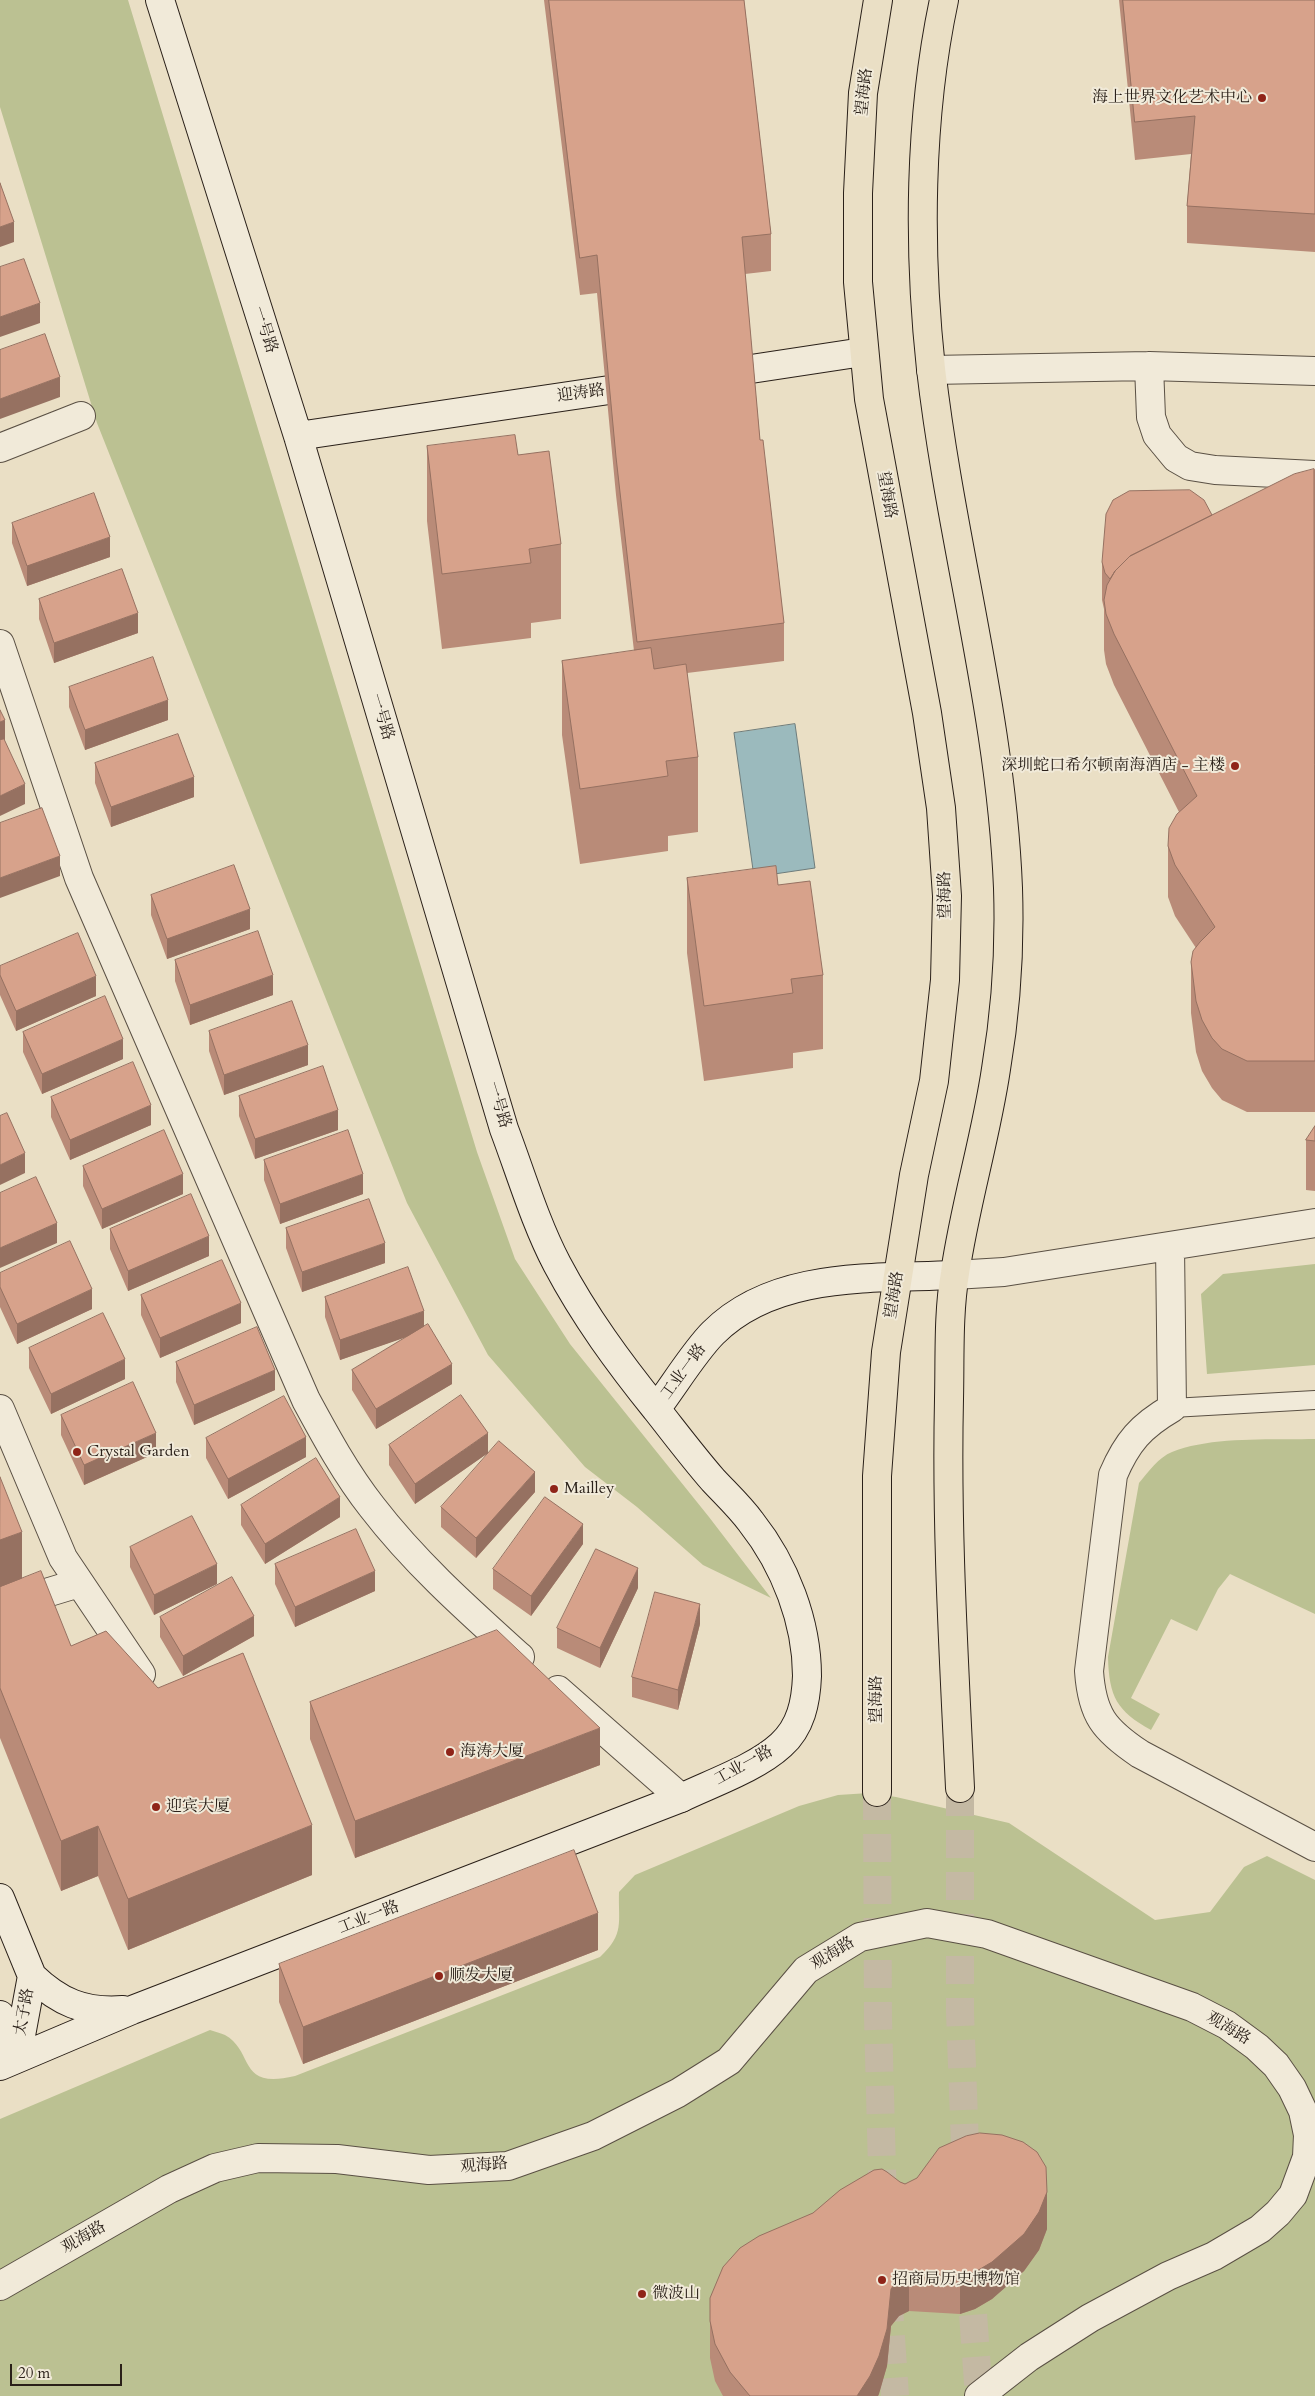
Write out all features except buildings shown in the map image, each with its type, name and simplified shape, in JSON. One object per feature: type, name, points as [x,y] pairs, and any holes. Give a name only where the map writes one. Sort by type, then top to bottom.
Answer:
[{"type":"main road","name":"望海路","points":[[876,1792],[877,1476],[886,1352],[914,1175],[934,1081],[945,980],[948,896],[941,808],[928,723],[868,399],[863,352],[858,282],[858,193],[863,93],[878,0]]},
{"type":"main road","points":[[944,0],[926,120],[924,224],[931,370],[1000,785],[1008,891],[1006,985],[996,1069],[954,1275],[948,1435],[960,1788]]},
{"type":"street","name":"一号路","points":[[160,0],[298,436],[504,1129],[532,1206],[556,1262],[584,1312],[618,1362],[656,1409]]},
{"type":"street","points":[[697,377],[863,352]]},
{"type":"street","points":[[931,370],[1150,366],[1315,371]]},
{"type":"street","points":[[1150,366],[1152,417],[1157,435],[1176,458],[1190,466],[1215,470],[1315,475]]},
{"type":"street","name":"迎涛路","points":[[298,436],[667,381]]},
{"type":"street","points":[[0,448],[81,416]]},
{"type":"street","points":[[0,644],[79,878],[306,1400],[336,1454],[372,1507],[422,1566],[492,1631],[681,1798]]},
{"type":"street","name":"工业一路","points":[[6,2059],[681,1798],[751,1765],[781,1746],[795,1728],[806,1700],[807,1655],[794,1601],[779,1564],[751,1522],[712,1479],[656,1409],[712,1334],[737,1312],[766,1297],[826,1282],[1004,1272],[1315,1223]]},
{"type":"street","points":[[1170,1247],[1172,1408],[1155,1418],[1138,1432],[1123,1450],[1113,1475],[1089,1671],[1090,1696],[1101,1720],[1118,1739],[1140,1754],[1315,1847]]},
{"type":"street","points":[[0,1409],[62,1558],[141,1674]]},
{"type":"street","points":[[0,1606],[79,1583]]},
{"type":"street","name":"太子路","points":[[0,1898],[32,1976],[6,2059]]},
{"type":"street","name":"观海路","points":[[0,2286],[170,2189],[216,2168],[258,2158],[337,2159],[429,2170],[508,2166],[593,2136],[678,2093],[729,2061],[806,1970],[860,1937],[927,1923],[987,1934],[1192,2008],[1227,2025],[1257,2047],[1276,2065],[1292,2088],[1303,2110],[1308,2135],[1307,2157],[1293,2195],[1278,2213],[1260,2229],[1214,2256],[1168,2276],[1090,2318],[1029,2358],[979,2396]]},
{"type":"street","points":[[32,1976],[49,1992],[72,2005],[101,2012],[132,2010]]},
{"type":"street","name":"太子路","points":[[0,2015],[6,2059]]},
{"type":"lane","points":[[1172,1408],[1315,1400]]},
{"type":"green space","points":[[0,0],[128,0],[477,1152],[515,1259],[570,1344],[709,1517],[771,1598],[703,1565],[637,1507],[585,1467],[488,1355],[407,1203],[97,423],[0,107]]},
{"type":"green space","points":[[1315,1264],[1315,1365],[1207,1374],[1201,1294],[1223,1274]]},
{"type":"green space","points":[[1315,1439],[1315,1614],[1230,1574],[1218,1589],[1197,1631],[1171,1619],[1131,1698],[1160,1714],[1151,1730],[1139,1723],[1123,1709],[1113,1693],[1110,1683],[1108,1657],[1139,1483],[1154,1465],[1167,1454],[1188,1447],[1223,1441]]},
{"type":"green space","points":[[869,1793],[896,1797],[1009,1823],[1155,1920],[1210,1912],[1244,1867],[1267,1856],[1315,1880],[1315,2396],[0,2396],[0,2119],[210,2030],[225,2035],[234,2042],[255,2074],[264,2078],[277,2079],[295,2076],[600,1957],[608,1949],[617,1934],[619,1892],[635,1875],[799,1806],[838,1795]]},
{"type":"water","points":[[795,724],[815,868],[754,877],[734,733]]},
{"type":"tunnel","points":[[960,1788],[960,2012],[966,2172]]},
{"type":"tunnel","points":[[877,1792],[878,2018],[883,2206]]},
{"type":"tunnel","points":[[970,2273],[979,2396]]},
{"type":"tunnel","points":[[888,2294],[895,2396]]},
{"type":"place","name":"海上世界文化艺术中心","points":[[1262,98]]},
{"type":"place","name":"深圳蛇口希尔顿南海酒店 - 主楼","points":[[1235,766]]},
{"type":"place","name":"Crystal Garden","points":[[77,1452]]},
{"type":"place","name":"Mailley","points":[[554,1489]]},
{"type":"place","name":"海涛大厦","points":[[450,1752]]},
{"type":"place","name":"迎宾大厦","points":[[156,1807]]},
{"type":"place","name":"顺发大厦","points":[[439,1976]]},
{"type":"place","name":"招商局历史博物馆","points":[[882,2280]]},
{"type":"place","name":"微波山","points":[[642,2294]]}]
